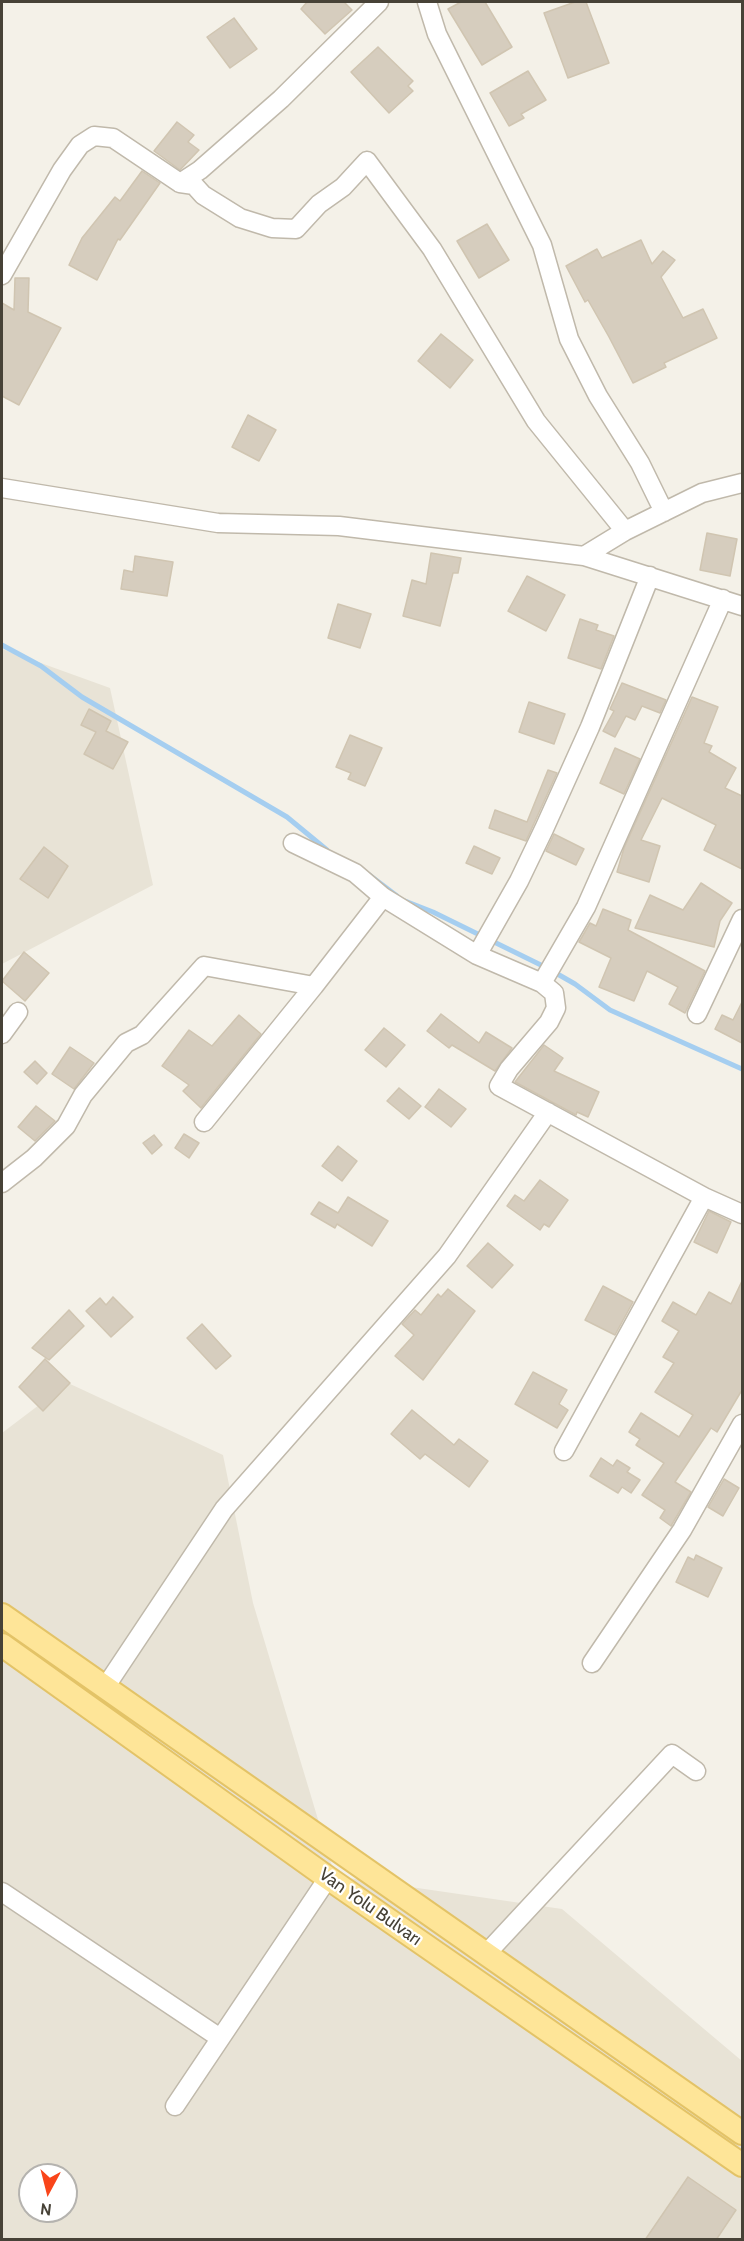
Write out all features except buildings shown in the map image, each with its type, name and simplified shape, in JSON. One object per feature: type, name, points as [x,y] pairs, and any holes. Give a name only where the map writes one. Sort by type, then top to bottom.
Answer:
[{"type":"main road","points":[[2,1615],[742,2133]]},
{"type":"main road","name":"Van Yolu Bulvarı","points":[[2,1645],[328,1878],[742,2165]]},
{"type":"street","points":[[180,183],[200,170],[281,99],[379,2]]},
{"type":"street","points":[[427,2],[437,34],[542,245],[569,339],[598,396],[640,463],[664,512]]},
{"type":"street","points":[[2,275],[62,170],[80,145],[94,136],[113,138],[180,183],[194,185],[203,195],[240,218],[272,228],[296,229],[320,204],[343,187],[367,161],[432,249],[536,421],[625,531]]},
{"type":"street","points":[[584,556],[625,531],[702,493],[742,483]]},
{"type":"street","points":[[2,488],[218,523],[339,525],[584,556],[742,606]]},
{"type":"street","points":[[477,955],[519,882],[560,794],[650,576]]},
{"type":"street","points":[[542,983],[586,907],[723,599]]},
{"type":"street","points":[[293,843],[355,873],[383,897],[477,955],[542,983],[554,993],[556,1008],[549,1022],[508,1069],[499,1086],[704,1197],[742,1214]]},
{"type":"street","points":[[204,1122],[383,897]]},
{"type":"street","points":[[697,1014],[742,919]]},
{"type":"street","points":[[2,1183],[34,1158],[66,1126],[83,1095],[126,1043],[142,1035],[204,966],[314,986]]},
{"type":"street","points":[[2,1034],[18,1012]]},
{"type":"street","points":[[106,1686],[224,1509],[447,1256],[548,1112]]},
{"type":"street","points":[[564,1451],[704,1197]]},
{"type":"street","points":[[592,1663],[682,1530],[742,1424]]},
{"type":"street","points":[[486,1954],[672,1754],[696,1771]]},
{"type":"street","points":[[175,2106],[328,1878]]},
{"type":"street","points":[[2,1892],[220,2038]]},
{"type":"shaded area","points":[[2,649],[110,688],[153,885],[2,964]]},
{"type":"shaded area","points":[[68,1383],[223,1455],[253,1603],[335,1876],[562,1909],[742,2061],[742,2239],[2,2240],[2,1433]]},
{"type":"waterway","points":[[2,645],[41,666],[82,697],[287,817],[327,850]]},
{"type":"waterway","points":[[368,874],[397,896]]},
{"type":"waterway","points":[[405,901],[433,912],[547,968],[575,984],[610,1010],[742,1069]]}]
